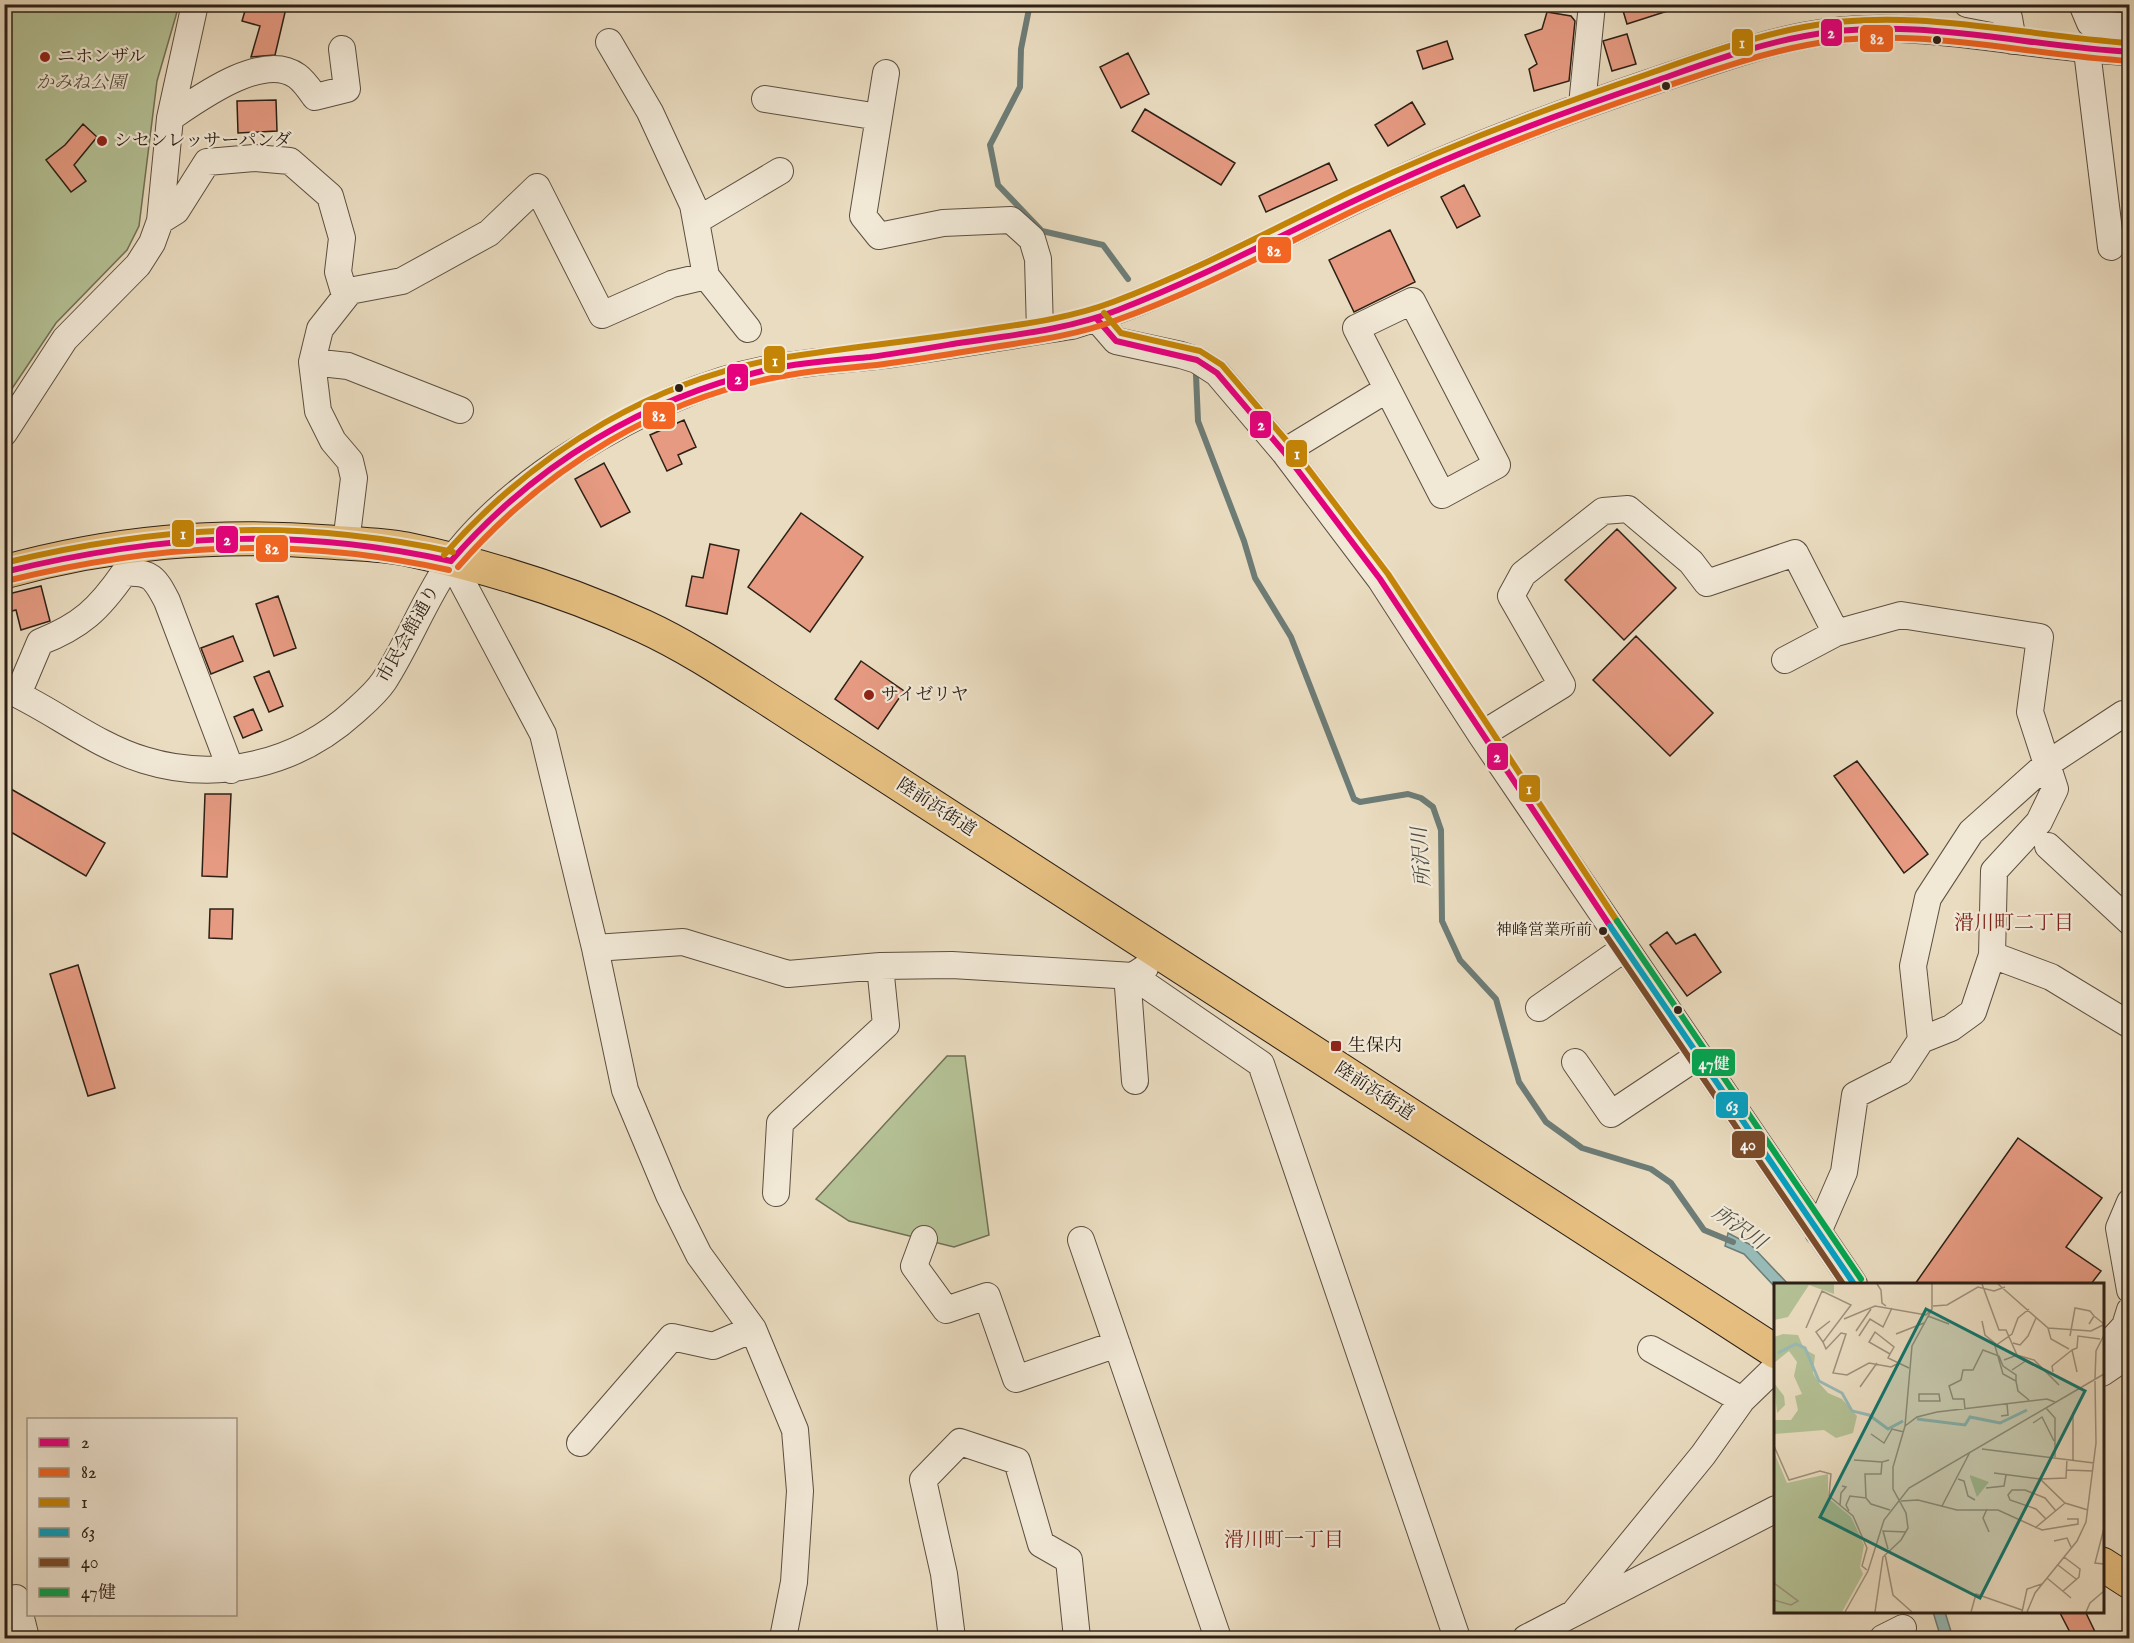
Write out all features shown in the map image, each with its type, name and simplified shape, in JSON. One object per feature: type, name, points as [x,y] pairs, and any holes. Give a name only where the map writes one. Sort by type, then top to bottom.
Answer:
[{"type":"highway","name":"陸前浜街道","points":[[4,572],[56,558],[128,545],[190,539],[291,539],[346,543],[405,549],[451,561],[521,581],[605,610],[645,627],[695,654],[1774,1351]]},
{"type":"highway","points":[[2104,1565],[2130,1582]]},
{"type":"street","points":[[4,433],[65,339],[138,265],[152,243],[160,221],[170,118],[195,4]]},
{"type":"street","points":[[1582,105],[1592,4]]},
{"type":"street","points":[[1967,4],[1998,10],[2009,18],[2013,41]]},
{"type":"street","points":[[2082,4],[2090,23],[2130,27]]},
{"type":"street","name":"市民会館通り","points":[[11,691],[44,706],[118,750],[145,761],[178,767],[231,770],[273,760],[306,747],[340,724],[382,684],[451,561],[467,540],[519,493],[571,454],[622,424],[705,387],[773,368],[894,354],[1072,326],[1097,319],[1166,290],[1394,182],[1582,105],[1776,43],[1828,32],[1878,29],[2013,41],[2087,51],[2130,52]]},
{"type":"street","points":[[609,42],[650,112],[693,205],[706,276],[748,329]]},
{"type":"street","points":[[170,118],[233,78],[269,71],[279,70],[296,75],[315,97],[347,89],[342,50]]},
{"type":"street","points":[[2087,51],[2111,247]]},
{"type":"street","points":[[886,73],[864,216],[879,236],[943,223],[1011,220],[1032,239],[1038,259],[1040,331]]},
{"type":"street","points":[[765,99],[879,117]]},
{"type":"street","points":[[160,221],[176,211],[207,162],[254,158],[290,161],[330,196],[342,238],[338,272],[344,292],[402,281],[422,271],[489,233],[537,187],[602,315],[672,284],[706,276]]},
{"type":"street","points":[[696,221],[780,171]]},
{"type":"street","points":[[346,543],[354,478],[350,461],[333,441],[318,411],[312,362],[320,329],[350,291]]},
{"type":"street","points":[[1412,301],[1497,465],[1442,495],[1386,390],[1356,328],[1412,301]]},
{"type":"street","points":[[1097,319],[1116,341],[1197,360],[1217,373],[1284,452],[1380,579],[1481,735],[1853,1283]]},
{"type":"street","points":[[312,362],[348,366],[460,410]]},
{"type":"street","points":[[1284,452],[1386,390]]},
{"type":"street","points":[[1481,735],[1562,685],[1511,596],[1523,574],[1603,510],[1628,509],[1691,562],[1707,583],[1795,553],[1836,633]]},
{"type":"street","points":[[451,561],[543,734],[595,948],[625,1090],[669,1195],[699,1255],[753,1329],[795,1430],[799,1502],[794,1582],[783,1638]]},
{"type":"street","points":[[11,691],[40,642],[68,631],[87,618],[124,573],[142,572],[156,581],[167,601],[231,770]]},
{"type":"street","points":[[1785,660],[1836,633],[1901,615],[2040,637],[2030,712],[2055,789],[2039,822],[1994,871],[1992,955],[1973,1012],[1951,1028],[1921,1040],[1900,1072],[1855,1095],[1844,1172],[1818,1232]]},
{"type":"street","points":[[1921,1040],[1913,966],[1928,898],[1971,832],[2047,764],[2123,714],[2130,716]]},
{"type":"street","points":[[2048,846],[2130,922]]},
{"type":"street","points":[[595,948],[683,942],[788,974],[880,966],[952,965],[1133,976],[1261,1064],[1457,1638]]},
{"type":"street","points":[[1539,1008],[1625,948]]},
{"type":"street","points":[[1136,1081],[1128,987],[1133,976],[1146,967],[1158,952]]},
{"type":"street","points":[[1992,955],[2051,977],[2130,1025]]},
{"type":"street","points":[[776,1193],[780,1123],[886,1025],[880,966]]},
{"type":"street","points":[[1575,1062],[1611,1114],[1698,1056]]},
{"type":"street","points":[[2130,1202],[2119,1228],[2130,1290]]},
{"type":"street","points":[[924,1239],[914,1266],[946,1310],[987,1296],[1016,1379],[1117,1344]]},
{"type":"street","points":[[1081,1240],[1218,1638]]},
{"type":"street","points":[[2104,1350],[2125,1326],[2130,1310]]},
{"type":"street","points":[[580,1443],[672,1337],[713,1346],[753,1329]]},
{"type":"street","points":[[1651,1349],[1742,1400]]},
{"type":"street","points":[[2104,1372],[2130,1354]]},
{"type":"street","points":[[1574,1612],[1703,1455],[1742,1400],[1774,1369]]},
{"type":"street","points":[[952,1638],[944,1574],[923,1480],[960,1442],[1017,1461],[1041,1544],[1069,1560],[1077,1638]]},
{"type":"street","points":[[1526,1638],[1774,1510]]},
{"type":"street","points":[[4,1600],[16,1598],[26,1638]]},
{"type":"green space","name":"かみね公園","points":[[5,5],[179,5],[157,81],[139,226],[127,250],[56,323],[5,399]]},
{"type":"green space","points":[[947,1056],[965,1056],[989,1235],[954,1247],[849,1221],[816,1199]]},
{"type":"water","points":[[1728,1233],[1751,1245],[1787,1283],[1774,1283],[1774,1286],[1744,1254],[1725,1246]]},
{"type":"water","points":[[1933,1613],[1945,1613],[1953,1638],[1941,1638]]},
{"type":"building","points":[[247,4],[287,4],[275,55],[251,57],[260,26],[242,21]]},
{"type":"building","points":[[1621,4],[1676,4],[1677,8],[1627,24]]},
{"type":"building","points":[[1547,12],[1571,16],[1575,21],[1569,81],[1534,91],[1529,69],[1537,64],[1525,35],[1542,29]]},
{"type":"building","points":[[1627,34],[1636,64],[1612,71],[1603,41]]},
{"type":"building","points":[[1447,41],[1453,59],[1423,69],[1417,51]]},
{"type":"building","points":[[1128,53],[1149,94],[1121,108],[1100,67]]},
{"type":"building","points":[[276,100],[277,131],[238,133],[237,101]]},
{"type":"building","points":[[1412,102],[1425,124],[1388,146],[1375,125]]},
{"type":"building","points":[[1145,109],[1235,163],[1221,185],[1132,131]]},
{"type":"building","points":[[83,124],[97,137],[74,165],[86,181],[71,192],[46,160],[65,145]]},
{"type":"building","points":[[1329,163],[1337,180],[1266,212],[1259,196]]},
{"type":"building","points":[[1464,185],[1480,216],[1457,228],[1441,197]]},
{"type":"building","points":[[1390,230],[1415,282],[1354,312],[1329,260]]},
{"type":"building","points":[[684,420],[696,447],[678,455],[682,464],[667,471],[650,435]]},
{"type":"building","points":[[604,463],[630,512],[601,527],[575,479]]},
{"type":"building","points":[[801,513],[863,557],[810,632],[748,587]]},
{"type":"building","points":[[1617,529],[1676,588],[1624,640],[1565,580]]},
{"type":"building","points":[[710,544],[739,550],[727,614],[686,606],[692,576],[703,578]]},
{"type":"building","points":[[41,586],[50,621],[21,630],[16,610],[4,613],[4,595]]},
{"type":"building","points":[[278,596],[296,648],[274,656],[256,604]]},
{"type":"building","points":[[233,636],[243,661],[211,674],[201,648]]},
{"type":"building","points":[[1636,636],[1713,713],[1670,756],[1593,680]]},
{"type":"building","name":"サイゼリヤ","points":[[861,661],[904,691],[878,729],[835,699]]},
{"type":"building","points":[[269,671],[283,706],[269,712],[254,677]]},
{"type":"building","points":[[253,709],[262,730],[243,738],[234,717]]},
{"type":"building","points":[[1857,761],[1928,854],[1904,873],[1834,776]]},
{"type":"building","points":[[4,785],[105,843],[86,876],[4,828]]},
{"type":"building","points":[[205,794],[231,794],[227,877],[202,876]]},
{"type":"building","points":[[210,909],[233,909],[232,939],[209,938]]},
{"type":"building","points":[[1667,932],[1676,944],[1695,934],[1721,972],[1687,996],[1650,945]]},
{"type":"building","points":[[78,965],[115,1088],[88,1096],[50,974]]},
{"type":"building","points":[[2018,1138],[2102,1198],[2066,1247],[2101,1271],[2092,1283],[1916,1283]]},
{"type":"building","points":[[2060,1613],[2086,1613],[2098,1638],[2073,1638]]},
{"type":"waterway","name":"所沢川","points":[[1030,4],[1021,49],[1020,87],[990,145],[998,185],[1042,231],[1103,245],[1128,279]]},
{"type":"waterway","name":"所沢川","points":[[1196,375],[1198,421],[1244,541],[1255,578],[1291,637],[1354,799],[1360,802],[1408,794],[1421,798],[1433,807],[1441,830],[1442,921],[1460,960],[1496,999],[1519,1082],[1546,1122],[1582,1148],[1651,1169],[1671,1183],[1704,1230],[1733,1242]]},
{"type":"transit line","name":"1","points":[[444,555],[480,517],[519,482],[560,451],[604,423],[651,399],[699,379],[749,364],[1021,324],[1068,316],[1098,307],[1174,277],[1388,174],[1461,143],[1573,100],[1745,42],[1804,27],[1845,21],[1885,20],[1967,24],[2130,43]]},
{"type":"transit line","name":"2","points":[[451,561],[484,526],[556,465],[637,416],[680,397],[725,381],[771,369],[870,357],[1020,334],[1099,317],[1154,296],[1362,197],[1461,153],[1592,103],[1749,49],[1805,36],[1846,30],[1886,29],[1927,30],[2130,52]]},
{"type":"transit line","name":"82","points":[[458,567],[492,531],[568,468],[610,441],[653,418],[699,399],[746,384],[795,374],[928,358],[1043,339],[1100,326],[1208,282],[1395,191],[1467,160],[1615,104],[1748,59],[1807,45],[1847,39],[1887,38],[1928,39],[2129,61]]},
{"type":"transit line","name":"1","points":[[1104,313],[1121,333],[1200,351],[1222,365],[1291,446],[1388,574],[1617,921]]},
{"type":"transit line","name":"2","points":[[1097,319],[1116,341],[1197,360],[1217,373],[1284,452],[1380,579],[1610,926]]},
{"type":"transit line","name":"1","points":[[4,563],[118,540],[228,530],[338,534],[395,541],[453,552]]},
{"type":"transit line","name":"2","points":[[4,572],[118,549],[227,539],[282,539],[337,543],[393,550],[451,561]]},
{"type":"transit line","name":"82","points":[[6,581],[119,558],[227,548],[336,552],[392,559],[449,570]]},
{"type":"transit line","name":"47健","points":[[1617,921],[1861,1279]]},
{"type":"transit line","name":"63","points":[[1610,926],[1853,1283]]},
{"type":"transit line","name":"40","points":[[1603,931],[1842,1283]]},
{"type":"place","name":"ニホンザル","points":[[45,57]]},
{"type":"place","name":"シセンレッサーパンダ","points":[[102,141]]},
{"type":"place","name":"サイゼリヤ","points":[[869,695]]},
{"type":"place","name":"神峰営業所前","points":[[1603,931]]},
{"type":"place","name":"生保内","points":[[1336,1046]]},
{"type":"district","name":"滑川町二丁目","points":[[2014,923]]},
{"type":"district","name":"滑川町一丁目","points":[[1284,1540]]}]
